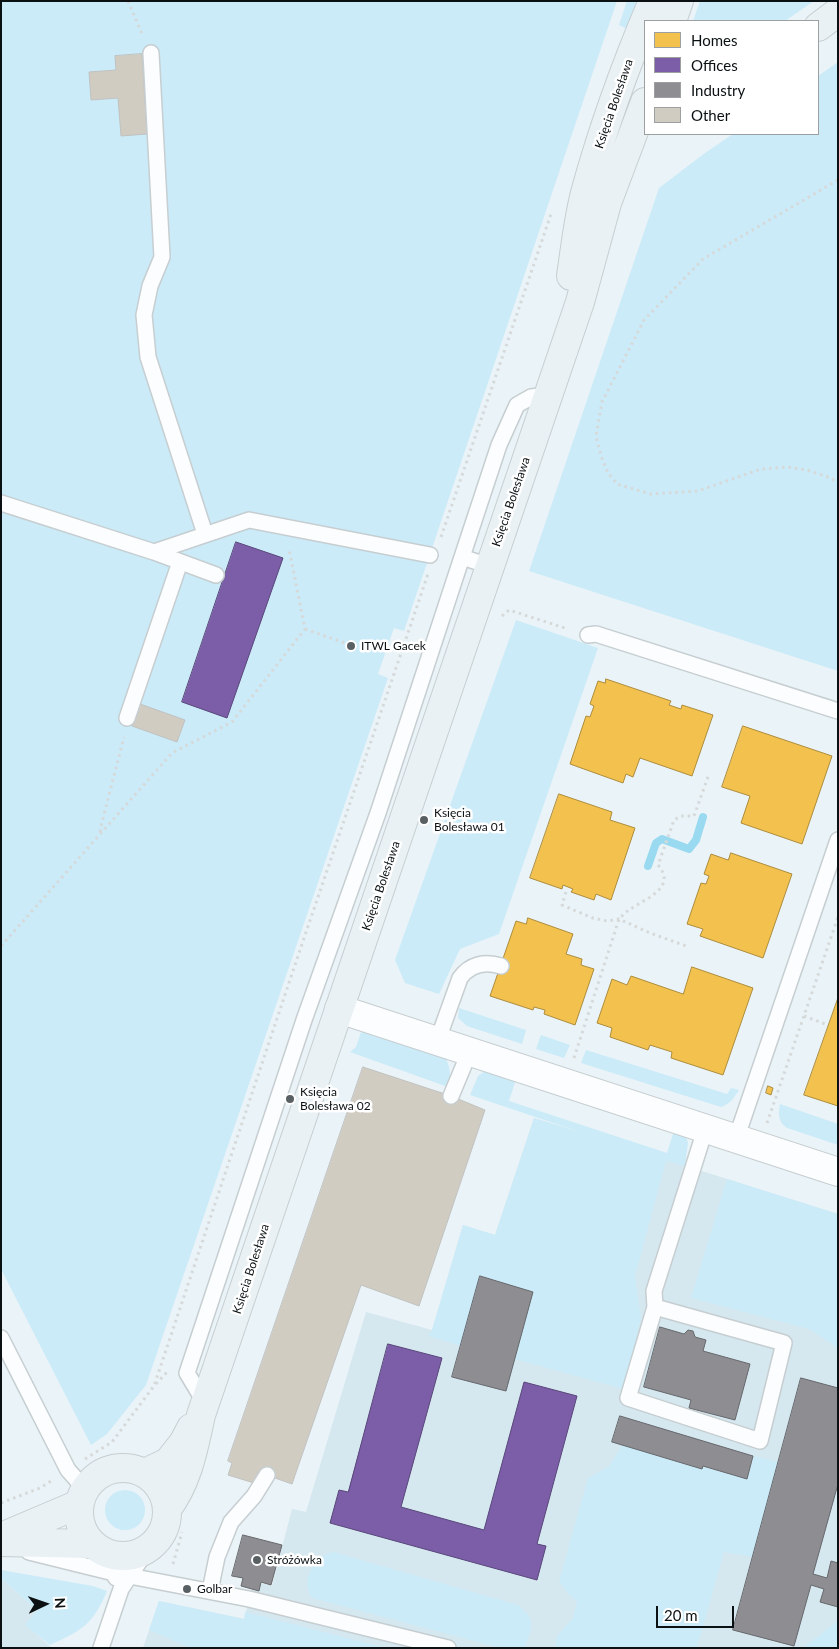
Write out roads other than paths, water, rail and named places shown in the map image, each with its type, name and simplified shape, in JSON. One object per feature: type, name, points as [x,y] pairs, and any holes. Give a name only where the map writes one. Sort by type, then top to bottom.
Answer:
[{"type":"street","name":"Księcia Bolesława","points":[[645,20],[653,1]]},
{"type":"street","points":[[672,20],[679,1]]},
{"type":"street","points":[[819,25],[838,12]]},
{"type":"street","name":"Księcia Bolesława","points":[[561,357],[562,324],[585,195],[611,105],[644,22]]},
{"type":"street","points":[[611,105],[644,110]]},
{"type":"street","name":"Księcia Bolesława","points":[[167,1508],[176,1497],[193,1454],[203,1409],[580,302],[606,203],[644,110]]},
{"type":"street","points":[[339,1009],[705,1130],[739,1130],[838,1172]]},
{"type":"street","name":"Księcia Bolesława","points":[[145,1473],[168,1462],[183,1443],[203,1409]]},
{"type":"street","points":[[1,1537],[96,1476],[112,1468],[128,1467],[145,1473],[156,1482],[164,1494],[167,1508],[166,1523],[160,1536],[150,1547],[134,1554],[117,1556],[96,1547],[1,1544]]},
{"type":"street","points":[[77,1488],[81,1526],[96,1547]]},
{"type":"lane","points":[[151,53],[162,257],[150,286],[144,316],[148,356],[205,534]]},
{"type":"lane","points":[[203,1409],[187,1373],[304,1020],[378,813],[498,445],[517,405],[531,397],[548,395]]},
{"type":"lane","points":[[1,503],[154,552],[216,575]]},
{"type":"lane","points":[[154,552],[249,520],[434,550]]},
{"type":"lane","points":[[462,558],[489,566]]},
{"type":"lane","points":[[127,718],[180,562]]},
{"type":"lane","points":[[588,635],[596,634],[838,710]]},
{"type":"lane","points":[[739,1130],[838,840]]},
{"type":"lane","points":[[437,1042],[463,973],[474,965],[484,963],[501,966]]},
{"type":"lane","points":[[451,1096],[469,1052]]},
{"type":"lane","points":[[655,1307],[784,1343],[760,1442],[628,1398],[655,1307],[654,1291],[705,1130]]},
{"type":"lane","points":[[1,1338],[77,1488]]},
{"type":"lane","points":[[210,1591],[217,1557],[231,1522],[254,1496],[267,1475]]},
{"type":"lane","points":[[1,1544],[114,1573]]},
{"type":"lane","points":[[96,1547],[114,1573],[125,1582],[210,1591],[248,1599],[422,1645],[448,1648]]},
{"type":"lane","points":[[100,1648],[125,1582],[150,1547]]},
{"type":"waterway","points":[[648,866],[656,843],[662,839],[689,849],[696,840],[703,817]]},
{"type":"place","name":"ITWL Gacek","points":[[351,646]]},
{"type":"place","name":"Księcia Bolesława 01","points":[[424,820]]},
{"type":"place","name":"Księcia Bolesława 02","points":[[290,1099]]},
{"type":"place","name":"Stróżówka","points":[[257,1560]]},
{"type":"place","name":"Golbar","points":[[187,1589]]}]
